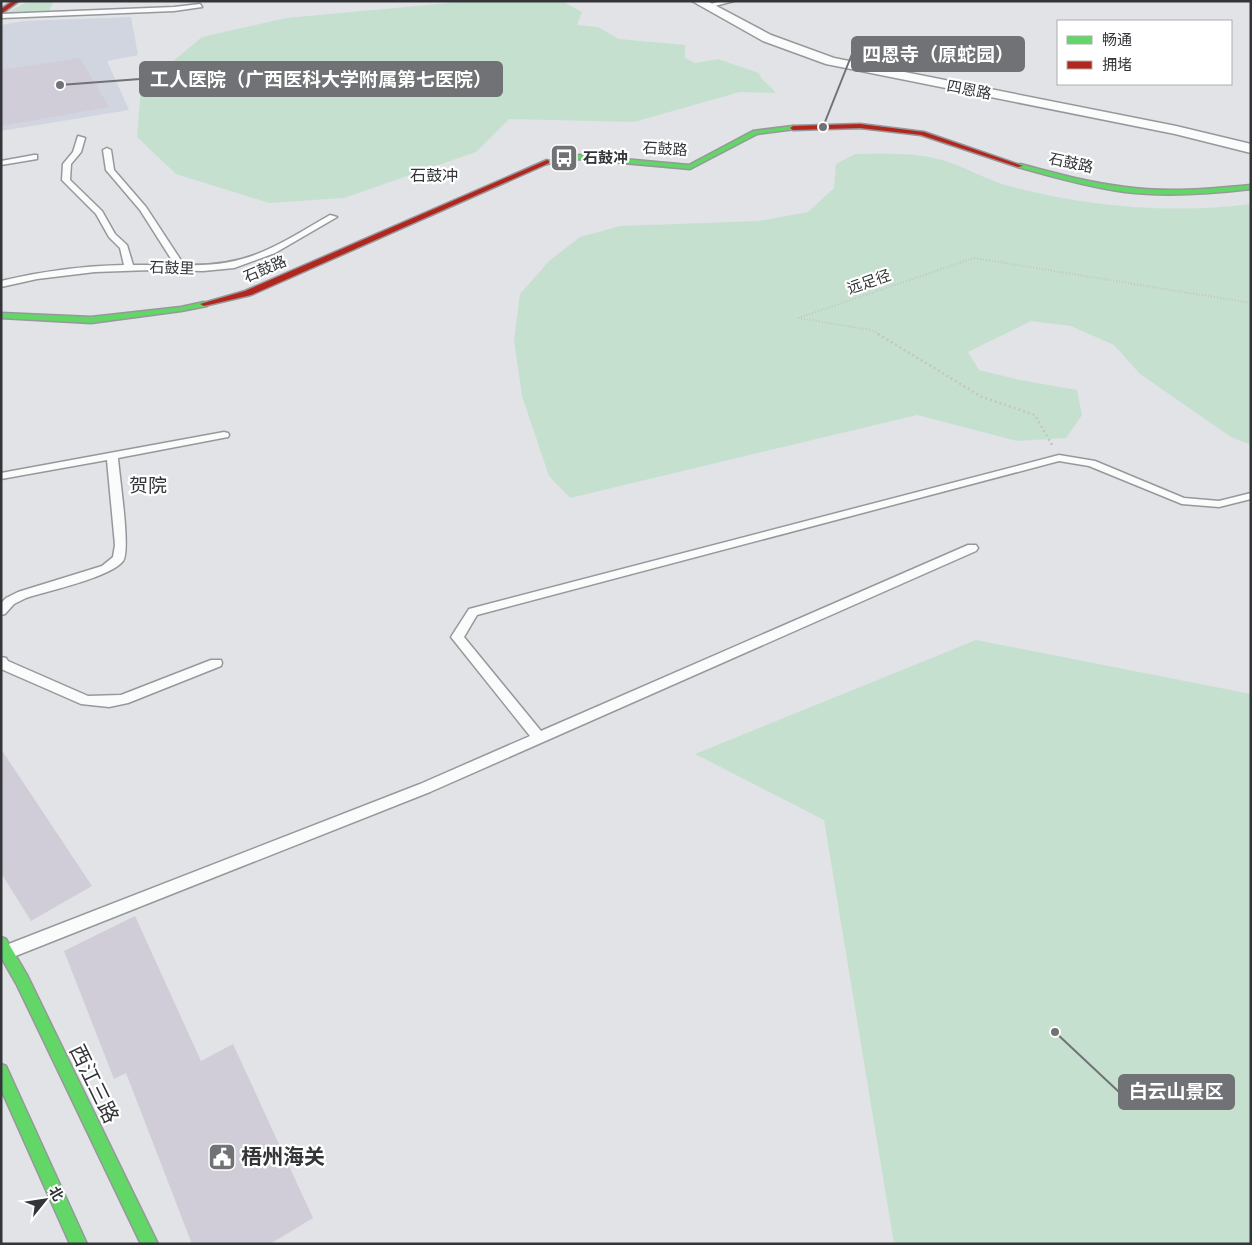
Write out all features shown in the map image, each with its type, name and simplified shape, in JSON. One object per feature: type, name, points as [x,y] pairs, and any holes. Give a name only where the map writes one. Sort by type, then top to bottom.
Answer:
[{"type":"street","points":[[1,14],[17,1]]},
{"type":"street","name":"四恩路","points":[[702,4],[767,38],[831,61],[1176,130],[1251,149]]},
{"type":"street","name":"石鼓路","points":[[1,314],[2,316],[90,320],[181,309],[248,293],[544,162],[579,157],[690,167],[755,132],[799,127],[860,126],[922,134],[964,146],[1006,163],[1072,179],[1139,192],[1201,192],[1251,188]]},
{"type":"street","name":"西江三路","points":[[4,947],[150,1244]]},
{"type":"street","points":[[1,1071],[79,1244]]},
{"type":"lane","points":[[702,4],[730,1]]},
{"type":"lane","points":[[1,14],[174,9],[200,6]]},
{"type":"lane","points":[[81,138],[77,152],[67,164],[66,180],[99,213],[112,235],[124,247],[129,267]]},
{"type":"lane","points":[[107,150],[110,170],[143,209],[181,268]]},
{"type":"lane","points":[[1,163],[34,157]]},
{"type":"lane","name":"石鼓里","points":[[1,284],[19,279],[105,268],[203,269],[236,265],[276,249],[333,217]]},
{"type":"lane","points":[[1,476],[224,435]]},
{"type":"lane","points":[[1,612],[10,601],[22,595],[106,569],[119,559],[121,545],[112,455]]},
{"type":"lane","points":[[539,738],[457,637],[473,612],[1059,458],[1091,463],[1182,501],[1219,504],[1251,496]]},
{"type":"lane","points":[[4,947],[425,788],[972,548]]},
{"type":"lane","points":[[1,660],[2,664],[86,701],[109,702],[123,700],[216,664]]},
{"type":"path","name":"远足径","points":[[1059,458],[1035,415],[982,397],[870,330],[798,318],[974,258],[1251,303]]},
{"type":"shaded area","points":[[131,17],[138,55],[107,61],[129,110],[1,131],[1,25],[24,21]]},
{"type":"green space","points":[[29,1],[54,1],[48,13],[4,14]]},
{"type":"green space","points":[[448,1],[562,1],[582,12],[577,25],[598,27],[619,39],[685,45],[685,58],[695,63],[718,59],[759,73],[762,79],[776,93],[740,92],[634,122],[509,119],[476,152],[344,198],[269,203],[176,174],[137,137],[141,88],[202,37],[286,18],[449,3]]},
{"type":"green space","points":[[855,154],[899,154],[931,157],[1013,187],[1071,200],[1101,204],[1131,207],[1192,208],[1251,204],[1251,445],[1231,437],[1140,374],[1114,345],[1071,326],[1031,321],[968,352],[979,370],[1020,380],[1077,390],[1082,415],[1066,438],[1017,441],[917,415],[570,498],[549,476],[522,396],[514,340],[520,294],[549,261],[580,237],[620,226],[759,221],[808,212],[834,188],[836,164]]},
{"type":"green space","points":[[976,640],[1251,694],[1251,1244],[894,1244],[824,820],[695,754]]},
{"type":"building","points":[[80,58],[109,107],[1,126],[1,70]]},
{"type":"building","points":[[1,749],[92,886],[31,921],[1,873]]},
{"type":"building","name":"梧州海关","points":[[135,916],[201,1061],[233,1044],[313,1218],[270,1244],[192,1244],[126,1073],[114,1079],[64,951]]},
{"type":"traffic: fast","points":[[547,162],[579,157],[690,167],[755,132],[793,128]]},
{"type":"traffic: fast","points":[[1020,166],[1065,178],[1140,191],[1196,192],[1251,187]]},
{"type":"traffic: fast","points":[[1,315],[91,320],[181,309],[204,304]]},
{"type":"traffic: fast","points":[[1,943],[22,980],[150,1244]]},
{"type":"traffic: fast","points":[[1,1071],[79,1244]]},
{"type":"traffic: jam","points":[[1,12],[17,1]]},
{"type":"traffic: jam","points":[[793,128],[860,126],[922,133],[1020,166]]},
{"type":"traffic: jam","points":[[204,304],[248,293],[547,162]]},
{"type":"place","name":"工人医院（广西医科大学附属第七医院）","points":[[60,85]]},
{"type":"place","name":"四恩寺（原蛇园）","points":[[823,127]]},
{"type":"place","name":"石鼓冲","points":[[564,158]]},
{"type":"place","name":"白云山景区","points":[[1055,1032]]},
{"type":"place","name":"梧州海关","points":[[222,1157]]},
{"type":"district","name":"石鼓冲","points":[[434,175]]},
{"type":"district","name":"贺院","points":[[148,486]]}]
